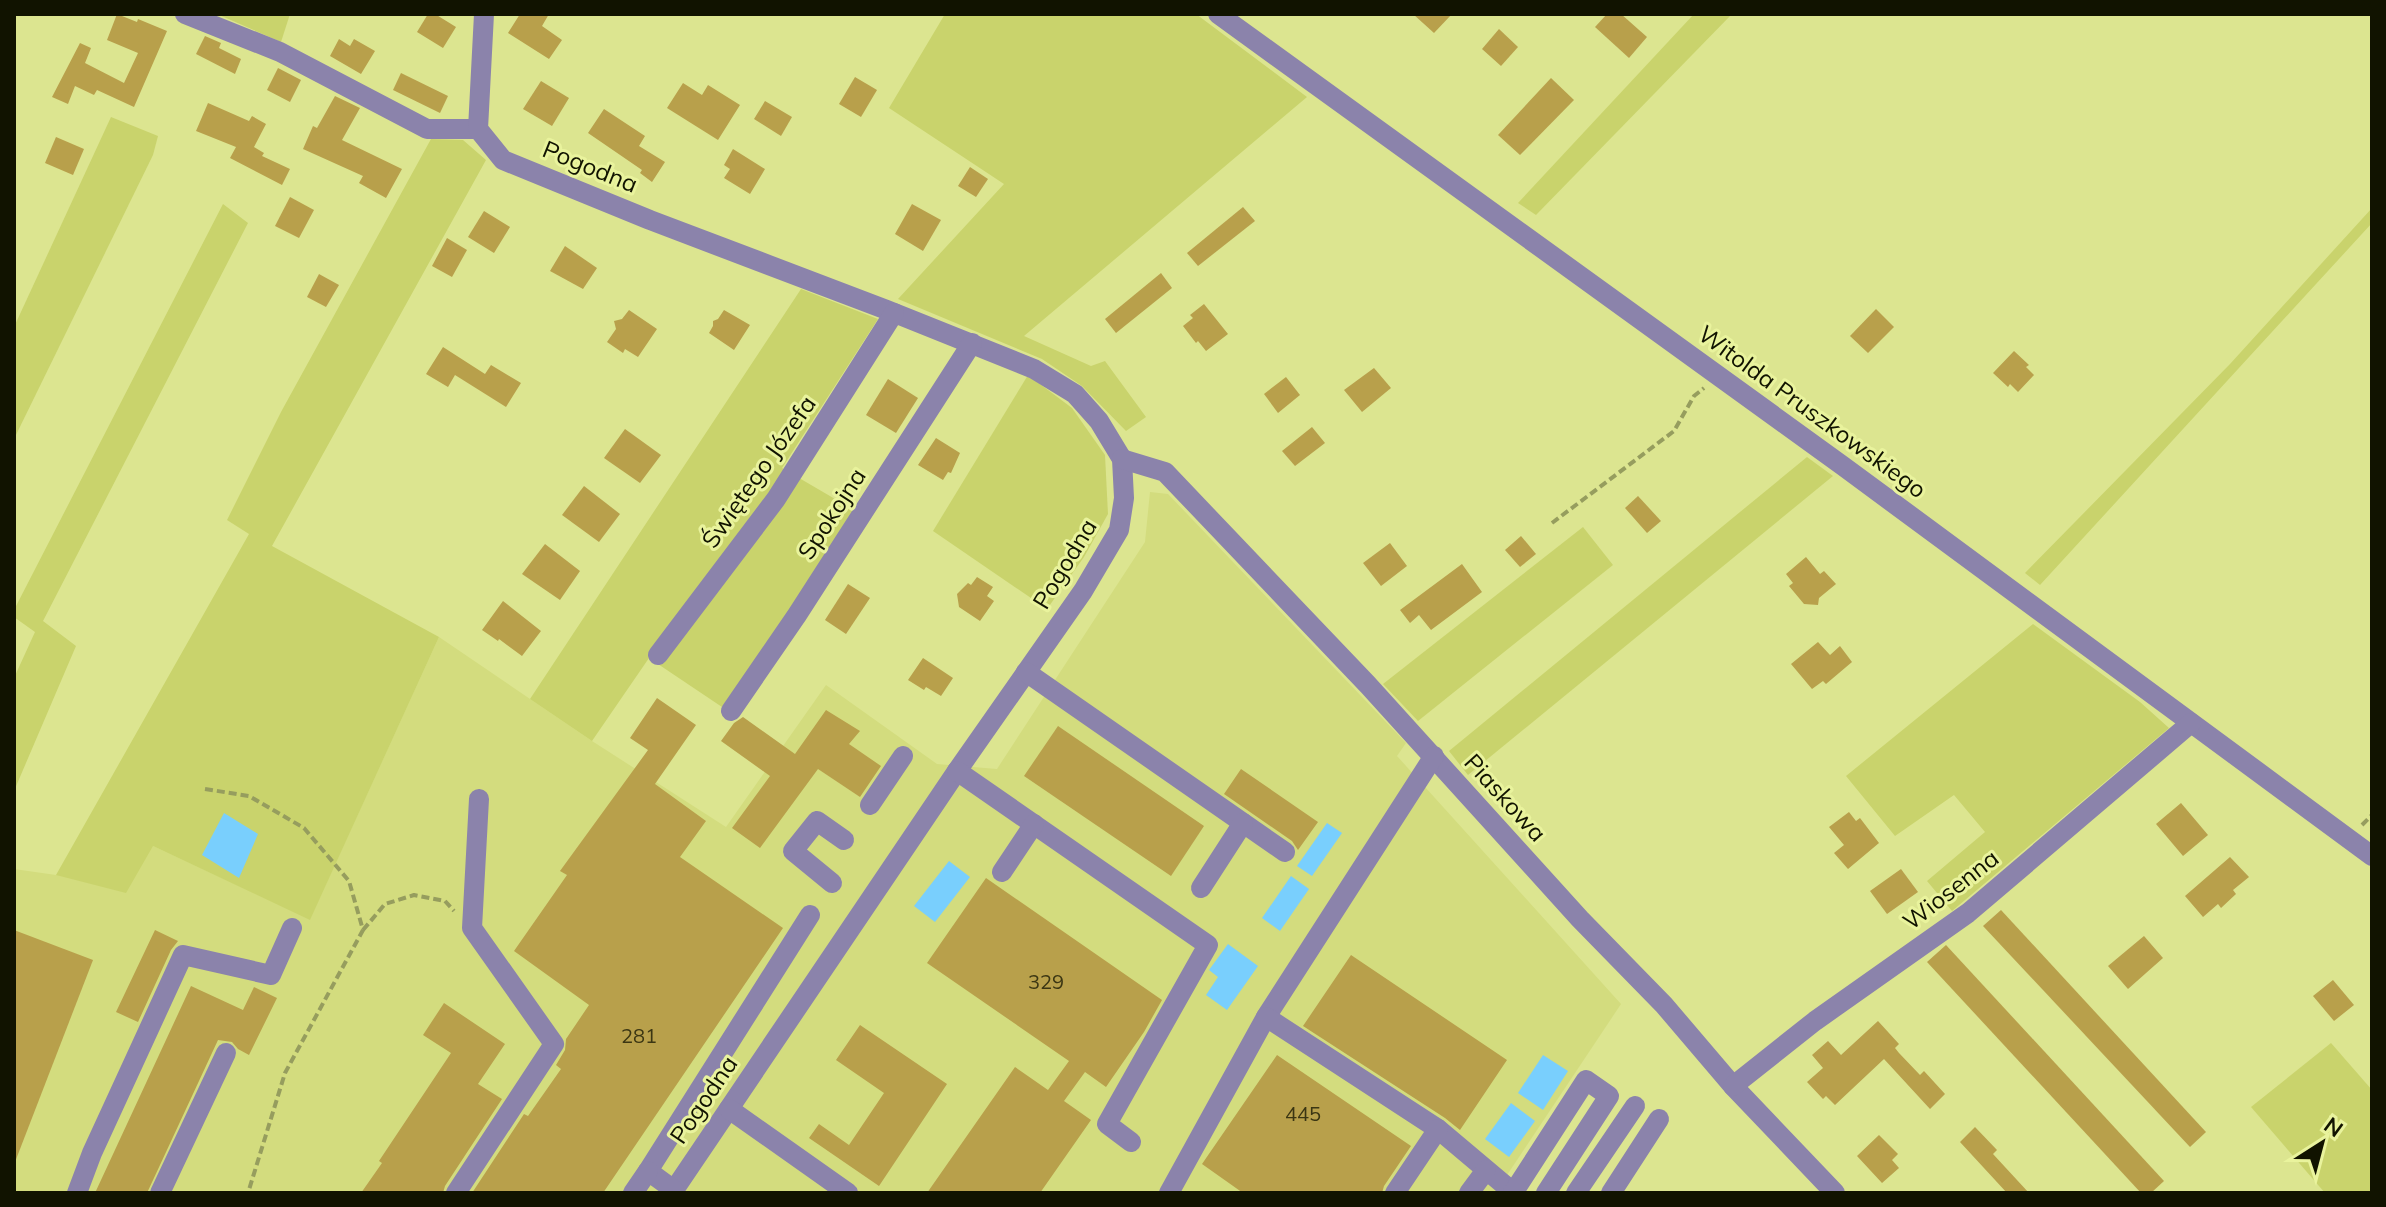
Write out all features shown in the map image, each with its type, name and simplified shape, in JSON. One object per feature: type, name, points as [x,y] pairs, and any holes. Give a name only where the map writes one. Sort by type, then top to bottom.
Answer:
[{"type":"street","points":[[185,14],[280,52],[427,129],[478,129],[484,14]]},
{"type":"street","name":"Witolda Pruszkowskiego","points":[[1218,14],[2372,856]]},
{"type":"street","name":"Pogodna","points":[[478,129],[503,160],[1034,369],[1075,394],[1099,421],[1122,459],[1124,498],[1119,530],[1083,591],[957,771],[673,1192]]},
{"type":"street","name":"Świętego Józefa","points":[[658,655],[776,499],[894,313]]},
{"type":"street","name":"Spokojna","points":[[731,711],[806,602],[972,343]]},
{"type":"street","name":"Piaskowa","points":[[1122,459],[1165,472],[1434,756],[1569,908],[1664,1005],[1733,1086],[1835,1193]]},
{"type":"street","points":[[1026,672],[1285,852]]},
{"type":"street","name":"Wiosenna","points":[[1733,1086],[1815,1021],[1968,913],[2191,723]]},
{"type":"street","points":[[870,805],[903,756]]},
{"type":"street","points":[[1169,1193],[1266,1017],[1434,756]]},
{"type":"street","points":[[957,771],[1208,945],[1107,1124],[1131,1142]]},
{"type":"street","points":[[456,1193],[554,1044],[472,928],[479,799]]},
{"type":"street","points":[[832,883],[793,851],[817,821],[844,840]]},
{"type":"street","points":[[1201,888],[1243,823]]},
{"type":"street","points":[[1002,872],[1034,824]]},
{"type":"street","points":[[633,1193],[810,915]]},
{"type":"street","points":[[77,1193],[92,1153],[183,955],[271,975],[292,928]]},
{"type":"street","points":[[1266,1017],[1438,1129],[1514,1193],[1586,1080],[1609,1096],[1546,1193]]},
{"type":"street","points":[[160,1193],[226,1053]]},
{"type":"street","points":[[1576,1193],[1635,1106]]},
{"type":"street","points":[[729,1109],[848,1193]]},
{"type":"street","points":[[1611,1193],[1659,1119]]},
{"type":"street","points":[[1395,1193],[1438,1129]]},
{"type":"street","points":[[1469,1193],[1486,1170]]},
{"type":"street","points":[[648,1171],[673,1192]]},
{"type":"path","points":[[1552,523],[1674,431],[1694,396],[1719,377]]},
{"type":"path","points":[[363,930],[385,904],[414,895],[445,901],[472,928]]},
{"type":"shaded area","points":[[217,14],[290,14],[281,42]]},
{"type":"shaded area","points":[[945,14],[1196,14],[1307,97],[1024,336],[1091,366],[1105,361],[1146,417],[1126,431],[1082,386],[1042,359],[898,299],[1004,184],[889,108]]},
{"type":"shaded area","points":[[1694,14],[1732,14],[1536,215],[1518,203]]},
{"type":"shaded area","points":[[111,117],[158,136],[153,155],[14,439],[14,327]]},
{"type":"shaded area","points":[[431,139],[463,140],[486,160],[272,546],[439,637],[310,920],[153,846],[126,893],[56,875],[249,534],[227,520],[281,412]]},
{"type":"shaded area","points":[[223,204],[248,223],[43,621],[76,646],[14,791],[14,678],[35,632],[14,617],[14,610]]},
{"type":"shaded area","points":[[2372,208],[2372,223],[2040,585],[2025,573],[2230,364]]},
{"type":"shaded area","points":[[801,289],[878,319],[782,468],[859,513],[722,707],[649,658],[592,741],[530,699]]},
{"type":"shaded area","points":[[1028,375],[1072,408],[1105,455],[1108,514],[1084,557],[1047,609],[933,531]]},
{"type":"shaded area","points":[[1807,457],[1833,476],[1468,775],[1449,751]]},
{"type":"shaded area","points":[[1150,492],[1168,494],[1406,743],[1397,756],[1621,1004],[1495,1193],[14,1193],[14,869],[56,875],[153,846],[310,919],[439,637],[726,827],[826,685],[937,764],[997,769],[1145,542]]},
{"type":"shaded area","points":[[1583,527],[1613,565],[1418,721],[1383,684]]},
{"type":"shaded area","points":[[2033,624],[2140,702],[2169,728],[1952,911],[1927,881],[1985,832],[1954,795],[1895,836],[1846,776]]},
{"type":"shaded area","points":[[2331,1043],[2372,1090],[2372,1193],[2325,1193],[2251,1107]]},
{"type":"water","points":[[224,813],[258,834],[239,878],[202,855]]},
{"type":"water","points":[[1327,823],[1342,833],[1312,876],[1297,866]]},
{"type":"water","points":[[949,861],[970,877],[935,922],[914,906]]},
{"type":"water","points":[[1291,876],[1309,889],[1280,931],[1262,918]]},
{"type":"water","points":[[1228,944],[1258,966],[1227,1010],[1206,995],[1218,977],[1209,970]]},
{"type":"water","points":[[1543,1055],[1568,1071],[1543,1110],[1518,1093]]},
{"type":"water","points":[[1511,1103],[1535,1121],[1509,1157],[1485,1139]]},
{"type":"building","points":[[117,14],[167,31],[134,107],[97,90],[94,95],[75,86],[68,104],[52,97],[80,43],[91,48],[85,63],[124,83],[138,53],[107,40]]},
{"type":"building","points":[[428,14],[435,14],[456,27],[443,48],[417,32]]},
{"type":"building","points":[[520,14],[549,14],[542,26],[562,40],[549,59],[508,33]]},
{"type":"building","points":[[1413,14],[1452,14],[1434,33]]},
{"type":"building","points":[[1607,14],[1621,14],[1647,37],[1629,58],[1595,27]]},
{"type":"building","points":[[1499,29],[1518,47],[1501,66],[1482,49]]},
{"type":"building","points":[[205,36],[221,43],[219,48],[241,59],[235,74],[196,54]]},
{"type":"building","points":[[339,39],[350,46],[354,39],[375,51],[361,74],[330,56]]},
{"type":"building","points":[[278,68],[301,80],[290,102],[267,90]]},
{"type":"building","points":[[401,73],[448,96],[440,113],[393,90]]},
{"type":"building","points":[[855,77],[877,90],[861,117],[839,104]]},
{"type":"building","points":[[1551,78],[1574,100],[1520,155],[1498,135]]},
{"type":"building","points":[[541,81],[569,98],[552,126],[523,109]]},
{"type":"building","points":[[683,83],[702,95],[708,85],[740,105],[718,140],[667,108]]},
{"type":"building","points":[[335,96],[360,108],[342,140],[402,169],[386,198],[359,183],[363,176],[303,149],[313,126],[317,128]]},
{"type":"building","points":[[765,101],[792,117],[781,136],[754,119]]},
{"type":"building","points":[[208,103],[249,121],[252,116],[266,124],[254,147],[264,153],[262,156],[290,169],[282,185],[230,158],[236,147],[196,131]]},
{"type":"building","points":[[604,109],[645,136],[639,146],[665,162],[652,182],[640,173],[642,170],[588,133]]},
{"type":"building","points":[[56,137],[84,149],[73,175],[45,163]]},
{"type":"building","points":[[733,149],[765,169],[750,194],[724,178],[730,169],[724,165]]},
{"type":"building","points":[[970,167],[988,179],[976,197],[958,186]]},
{"type":"building","points":[[290,197],[314,210],[299,238],[275,226]]},
{"type":"building","points":[[912,204],[941,220],[923,251],[895,234]]},
{"type":"building","points":[[1243,207],[1255,221],[1198,266],[1187,253]]},
{"type":"building","points":[[484,211],[510,227],[494,253],[468,237]]},
{"type":"building","points":[[447,238],[467,250],[452,277],[432,266]]},
{"type":"building","points":[[565,246],[597,268],[583,289],[550,271]]},
{"type":"building","points":[[1161,273],[1172,288],[1116,333],[1105,319]]},
{"type":"building","points":[[319,274],[339,285],[326,307],[307,297]]},
{"type":"building","points":[[1204,304],[1228,334],[1206,351],[1183,326],[1193,318],[1190,315]]},
{"type":"building","points":[[1876,309],[1894,327],[1868,353],[1850,336]]},
{"type":"building","points":[[629,310],[657,329],[638,357],[625,349],[623,353],[607,342],[616,329],[614,321],[622,319]]},
{"type":"building","points":[[724,310],[750,325],[734,350],[709,333],[713,321]]},
{"type":"building","points":[[443,347],[485,374],[491,365],[521,383],[506,407],[455,375],[448,387],[426,374]]},
{"type":"building","points":[[2014,351],[2029,365],[2026,367],[2034,375],[2018,392],[1993,373]]},
{"type":"building","points":[[1374,368],[1391,388],[1362,412],[1344,390]]},
{"type":"building","points":[[1286,377],[1300,395],[1278,413],[1264,394]]},
{"type":"building","points":[[888,379],[918,398],[896,433],[866,415]]},
{"type":"building","points":[[1312,427],[1325,443],[1295,466],[1282,451]]},
{"type":"building","points":[[625,429],[661,455],[640,483],[604,458]]},
{"type":"building","points":[[936,438],[960,453],[951,473],[948,472],[943,480],[918,465]]},
{"type":"building","points":[[584,486],[620,514],[599,542],[562,515]]},
{"type":"building","points":[[1638,496],[1661,521],[1647,533],[1625,508]]},
{"type":"building","points":[[1521,536],[1536,554],[1520,567],[1505,550]]},
{"type":"building","points":[[1390,543],[1407,566],[1381,586],[1363,563]]},
{"type":"building","points":[[545,544],[580,571],[560,600],[522,574]]},
{"type":"building","points":[[1806,557],[1820,574],[1824,571],[1836,584],[1819,598],[1818,605],[1804,604],[1789,586],[1793,583],[1786,574]]},
{"type":"building","points":[[1462,564],[1482,592],[1431,630],[1419,615],[1410,623],[1400,610]]},
{"type":"building","points":[[977,577],[993,587],[987,596],[994,601],[980,621],[959,607],[957,594]]},
{"type":"building","points":[[848,584],[870,598],[846,634],[825,620]]},
{"type":"building","points":[[503,601],[541,631],[522,656],[482,630]]},
{"type":"building","points":[[1818,642],[1830,655],[1840,646],[1852,662],[1826,684],[1823,681],[1812,689],[1791,664]]},
{"type":"building","points":[[923,658],[953,678],[941,696],[908,680]]},
{"type":"building","points":[[657,698],[696,725],[655,784],[706,821],[680,857],[783,928],[603,1193],[472,1193],[524,1114],[528,1116],[561,1069],[556,1065],[565,1050],[566,1039],[589,1005],[514,951],[567,875],[560,871],[648,750],[630,738]]},
{"type":"building","points":[[826,710],[860,731],[849,744],[881,766],[860,797],[818,769],[760,848],[732,828],[770,776],[721,741],[734,723],[743,717],[795,754]]},
{"type":"building","points":[[1058,726],[1204,826],[1171,876],[1024,776]]},
{"type":"building","points":[[1241,769],[1318,822],[1298,850],[1292,841],[1224,794]]},
{"type":"building","points":[[2181,803],[2208,835],[2183,856],[2156,824]]},
{"type":"building","points":[[1849,812],[1856,821],[1860,818],[1879,843],[1848,869],[1834,853],[1844,845],[1829,827]]},
{"type":"building","points":[[2230,857],[2249,877],[2233,890],[2236,894],[2221,908],[2218,904],[2203,917],[2185,896]]},
{"type":"building","points":[[1901,869],[1918,892],[1887,914],[1870,891]]},
{"type":"building","points":[[986,878],[1162,1000],[1106,1087],[1085,1072],[1064,1101],[1091,1120],[1040,1193],[927,1193],[1015,1067],[1048,1090],[1069,1061],[927,963]]},
{"type":"building","points":[[2001,910],[2206,1132],[2190,1147],[1983,926]]},
{"type":"building","points":[[14,930],[93,960],[15,1162],[14,1161]]},
{"type":"building","points":[[155,930],[178,941],[138,1022],[116,1012]]},
{"type":"building","points":[[2144,936],[2163,958],[2128,989],[2108,966]]},
{"type":"building","points":[[1946,945],[2164,1181],[2151,1193],[2141,1193],[1927,962]]},
{"type":"building","points":[[1351,955],[1507,1060],[1460,1130],[1303,1026]]},
{"type":"building","points":[[2333,980],[2354,1005],[2334,1021],[2313,996]]},
{"type":"building","points":[[191,986],[243,1010],[254,987],[277,998],[249,1055],[232,1042],[218,1040],[147,1193],[95,1193]]},
{"type":"building","points":[[444,1003],[505,1044],[478,1084],[502,1099],[443,1193],[361,1193],[451,1053],[423,1035]]},
{"type":"building","points":[[1878,1021],[1899,1044],[1895,1048],[1899,1053],[1920,1075],[1924,1071],[1945,1094],[1930,1109],[1884,1059],[1835,1105],[1826,1096],[1823,1099],[1807,1082],[1823,1068],[1812,1055],[1828,1041],[1841,1055]]},
{"type":"building","points":[[860,1025],[947,1084],[879,1186],[809,1138],[819,1124],[849,1145],[884,1093],[836,1060]]},
{"type":"building","points":[[1277,1055],[1411,1146],[1382,1193],[1243,1193],[1202,1164]]},
{"type":"building","points":[[1975,1127],[1997,1150],[1993,1154],[2029,1193],[2007,1193],[1960,1142]]},
{"type":"building","points":[[1879,1135],[1898,1154],[1892,1160],[1899,1168],[1882,1183],[1857,1156]]}]
